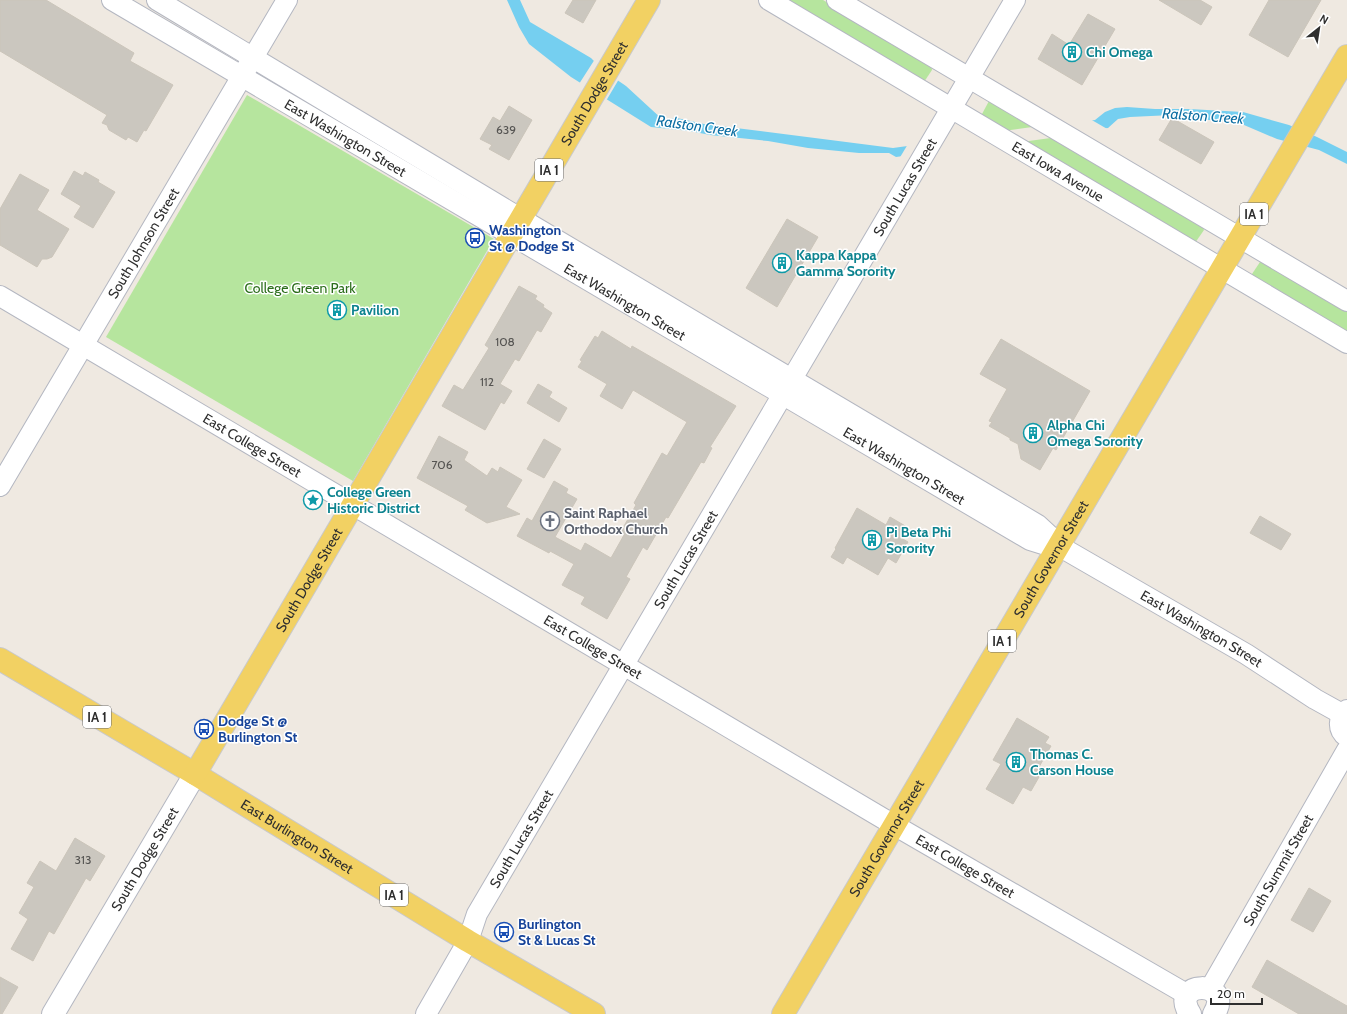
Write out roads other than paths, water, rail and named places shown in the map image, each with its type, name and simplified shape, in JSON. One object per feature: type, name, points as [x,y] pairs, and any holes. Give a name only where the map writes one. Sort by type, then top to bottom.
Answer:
[{"type":"main road","name":"South Dodge Street","points":[[53,1014],[649,0]]},
{"type":"main road","name":"IA 1","points":[[1221,269],[1241,238],[1286,158],[1347,56]]},
{"type":"main road","name":"South Governor Street","points":[[783,1014],[1221,269]]},
{"type":"main road","name":"East Burlington Street","points":[[0,659],[195,774],[468,940],[594,1014]]},
{"type":"main road","points":[[1189,1004],[1192,990],[1202,987],[1215,994],[1218,1004],[1217,1013]]},
{"type":"street","name":"East Washington Street","points":[[112,0],[242,77],[516,227],[787,386],[1038,525],[1059,546],[1246,654],[1315,699],[1345,712]]},
{"type":"street","name":"East Washington Street","points":[[157,0],[253,57],[516,227]]},
{"type":"street","name":"South Johnson Street","points":[[0,486],[287,0]]},
{"type":"street","name":"East Iowa Avenue","points":[[769,0],[1347,343]]},
{"type":"street","points":[[837,0],[1347,301]]},
{"type":"street","name":"South Lucas Street","points":[[426,1014],[468,940],[477,914],[1015,0]]},
{"type":"street","name":"East College Street","points":[[0,296],[894,825],[1189,1004]]},
{"type":"street","points":[[1345,712],[1340,720],[1340,726],[1341,730],[1347,737]]},
{"type":"street","name":"South Summit Street","points":[[1210,990],[1347,750]]},
{"type":"water","name":"Ralston Creek","points":[[507,0],[520,0],[530,22],[591,58],[604,71],[626,86],[663,120],[677,118],[704,124],[893,148],[1095,120],[1105,112],[1115,108],[1127,107],[1243,112],[1289,125],[1347,152],[1347,164],[1319,150],[1277,139],[1237,122],[1196,119],[1172,115],[1130,117],[1118,119],[1108,128],[896,157],[889,153],[859,153],[808,148],[768,141],[651,127],[571,77],[529,44],[519,27]]},
{"type":"place","name":"Chi Omega","points":[[1072,52]]},
{"type":"place","name":"Washington St @ Dodge St","points":[[475,238]]},
{"type":"place","name":"Kappa Kappa Gamma Sorority","points":[[782,263]]},
{"type":"place","name":"Pavilion","points":[[337,310]]},
{"type":"place","name":"Alpha Chi Omega Sorority","points":[[1033,433]]},
{"type":"place","name":"College Green Historic District","points":[[313,500]]},
{"type":"place","name":"Saint Raphael Orthodox Church","points":[[550,521]]},
{"type":"place","name":"Pi Beta Phi Sorority","points":[[872,540]]},
{"type":"place","name":"Dodge St @ Burlington St","points":[[204,729]]},
{"type":"place","name":"Thomas C. Carson House","points":[[1016,762]]},
{"type":"place","name":"Burlington St & Lucas St","points":[[504,932]]},
{"type":"park label","name":"College Green Park","points":[[300,288]]}]
